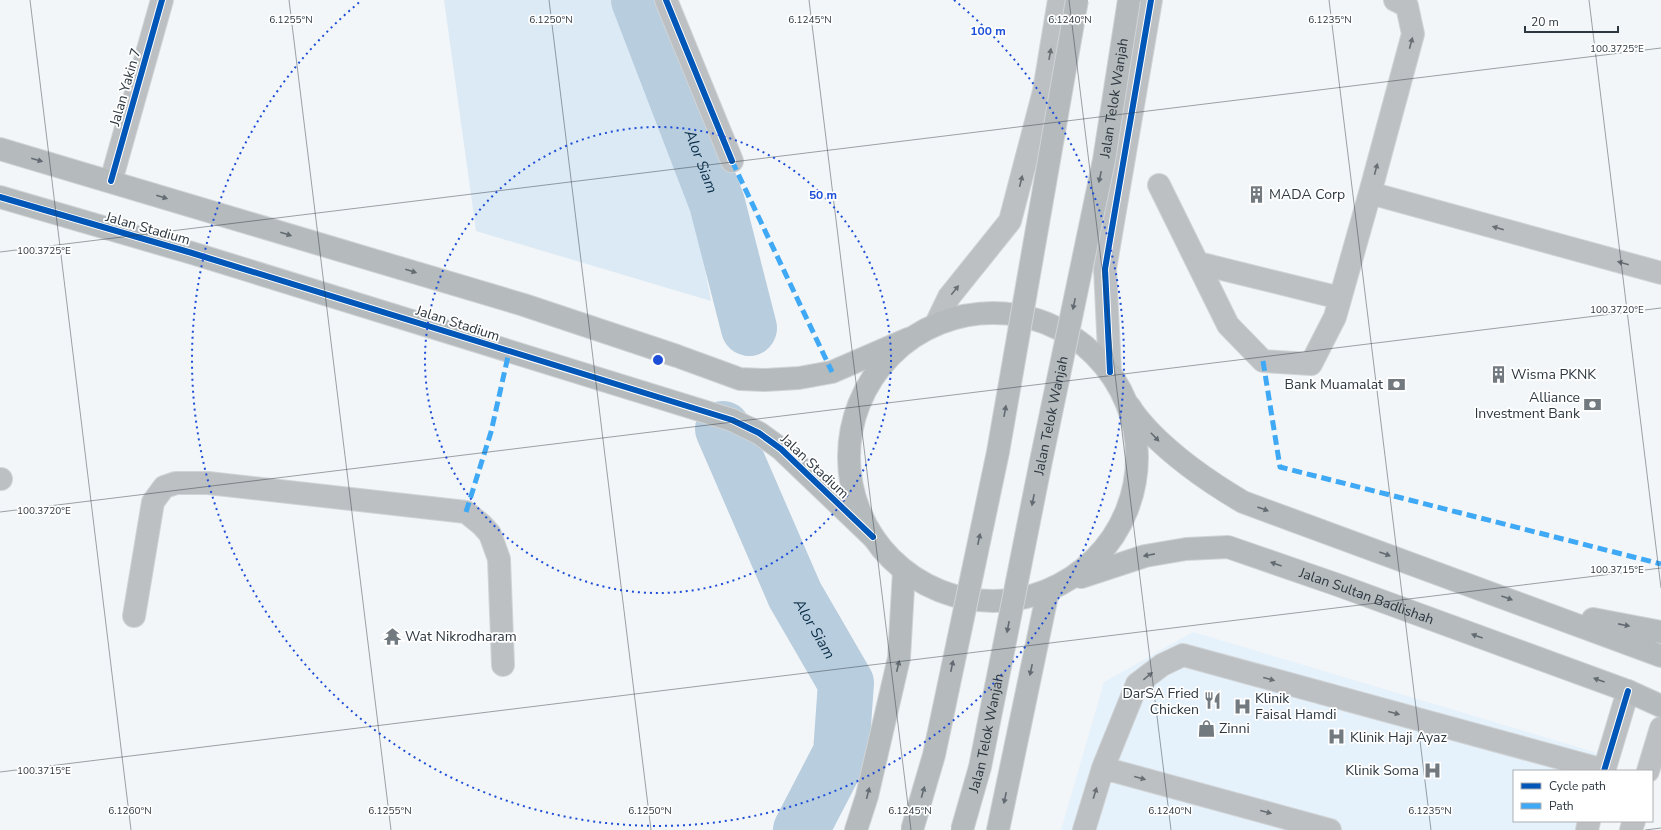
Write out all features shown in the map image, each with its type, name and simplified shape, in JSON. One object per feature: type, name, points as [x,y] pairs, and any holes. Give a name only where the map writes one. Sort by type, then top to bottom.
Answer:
[{"type":"main road","points":[[912,830],[934,754],[998,452],[1077,0]]},
{"type":"main road","name":"Jalan Telok Wanjah","points":[[962,830],[980,766],[1041,461],[1104,160],[1130,0]]},
{"type":"main road","points":[[0,149],[524,305],[670,353],[740,379],[765,380],[799,378],[832,372],[908,339],[936,324],[983,312],[1031,317],[1075,338],[1113,378],[1134,414],[1158,440],[1213,484],[1243,502],[1661,656]]},
{"type":"main road","name":"Jalan Stadium","points":[[0,197],[192,253],[732,420],[759,433],[781,449],[873,537]]},
{"type":"main road","points":[[873,537],[854,497],[848,453],[856,409],[877,370],[908,339]]},
{"type":"main road","points":[[998,830],[1056,587],[1091,564],[1112,538],[1127,510],[1136,478],[1136,445],[1130,413],[1113,378]]},
{"type":"main road","name":"Jalan Sultan Badlishah","points":[[873,537],[904,571],[949,595],[998,602],[1056,587],[1104,568],[1145,556],[1186,549],[1228,547],[1346,588],[1628,691],[1661,706]]},
{"type":"main road","points":[[856,830],[867,796],[899,658],[904,571]]},
{"type":"main road","points":[[1531,607],[1661,632]]},
{"type":"street","name":"Jalan Yakin 7","points":[[111,181],[162,0]]},
{"type":"street","points":[[666,0],[732,161]]},
{"type":"street","points":[[936,324],[949,297],[1010,221],[1044,91],[1060,0]]},
{"type":"street","points":[[1113,378],[1105,269],[1151,0]]},
{"type":"street","points":[[1159,185],[1228,325],[1263,361],[1311,364],[1335,317],[1413,34],[1407,6],[1395,0]]},
{"type":"street","points":[[1370,193],[1661,274]]},
{"type":"street","points":[[1198,263],[1340,298]]},
{"type":"street","points":[[134,616],[153,502],[164,488],[176,483],[208,483],[466,512],[482,525],[490,534],[500,559],[503,665]]},
{"type":"street","points":[[1084,830],[1103,768],[1138,684],[1162,665],[1183,655],[1604,770],[1628,691]]},
{"type":"street","points":[[1648,770],[1661,728]]},
{"type":"street","points":[[1103,768],[1330,830]]},
{"type":"shaded area","points":[[444,0],[624,0],[683,154],[711,301],[476,231]]},
{"type":"shaded area","points":[[1193,632],[1601,754],[1596,770],[1513,770],[1513,822],[1582,822],[1579,830],[1061,830],[1104,682]]},
{"type":"waterway","name":"Alor Siam","points":[[639,0],[717,203],[749,328]]},
{"type":"waterway","name":"Alor Siam","points":[[723,429],[795,595],[846,683],[841,753],[801,830]]},
{"type":"marked path","points":[[732,161],[832,372]]},
{"type":"marked path","points":[[466,512],[491,432],[509,352]]},
{"type":"marked path","points":[[1263,361],[1280,467],[1661,564]]},
{"type":"cycle path","points":[[111,181],[162,0]]},
{"type":"cycle path","points":[[666,0],[732,161]]},
{"type":"cycle path","points":[[1110,372],[1105,269],[1151,0]]},
{"type":"cycle path","points":[[0,197],[192,253],[732,420],[759,433],[781,449],[873,537]]},
{"type":"cycle path","points":[[1604,770],[1628,691]]},
{"type":"place","name":"MADA Corp","points":[[1256,194]]},
{"type":"place","name":"Wisma PKNK","points":[[1498,374]]},
{"type":"place","name":"Bank Muamalat","points":[[1396,384]]},
{"type":"place","name":"Alliance Investment Bank","points":[[1593,405]]},
{"type":"place","name":"Wat Nikrodharam","points":[[392,636]]},
{"type":"place","name":"DarSA Fried Chicken","points":[[1212,701]]},
{"type":"place","name":"Klinik Faisal Hamdi","points":[[1242,706]]},
{"type":"place","name":"Zinni","points":[[1206,728]]},
{"type":"place","name":"Klinik Haji Ayaz","points":[[1337,737]]},
{"type":"place","name":"Klinik Soma","points":[[1432,770]]}]
